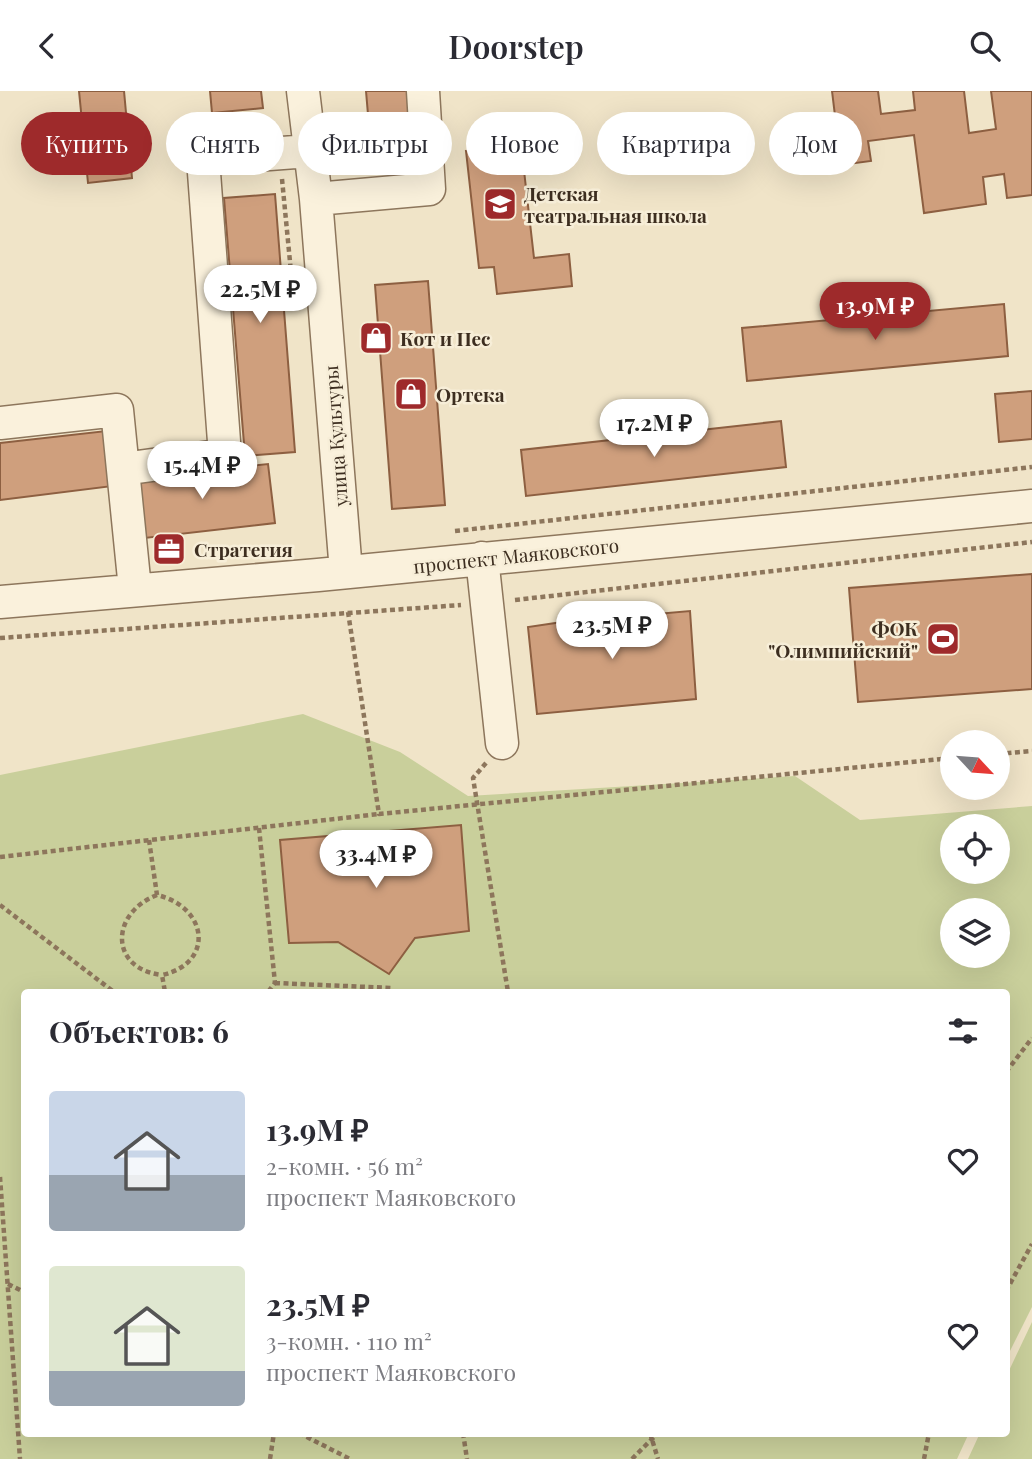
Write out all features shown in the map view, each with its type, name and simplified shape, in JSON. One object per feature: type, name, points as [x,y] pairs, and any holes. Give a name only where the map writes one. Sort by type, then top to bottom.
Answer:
[{"type":"street","name":"улица Культуры","points":[[303,91],[305,112]]},
{"type":"street","points":[[316,199],[429,189],[422,91]]},
{"type":"street","points":[[123,469],[225,455],[203,159],[298,153]]},
{"type":"street","name":"улица Культуры","points":[[312,175],[346,572]]},
{"type":"street","points":[[0,423],[117,410],[135,589]]},
{"type":"street","name":"проспект Маяковского","points":[[0,602],[346,572],[1032,506]]},
{"type":"street","points":[[482,558],[502,743]]},
{"type":"path","points":[[442,532],[1032,467]]},
{"type":"path","points":[[0,638],[488,603],[1032,542]]},
{"type":"path","points":[[348,612],[379,814]]},
{"type":"path","points":[[502,743],[473,778],[508,989]]},
{"type":"path","points":[[1010,753],[1032,751]]},
{"type":"path","points":[[0,857],[379,814],[940,759]]},
{"type":"path","points":[[259,828],[275,983],[270,989]]},
{"type":"path","points":[[149,840],[157,895]]},
{"type":"path","points":[[157,895],[174,899],[193,913],[200,938],[190,961],[177,971],[162,975],[138,968],[127,956],[122,941],[124,923],[130,910],[157,895]]},
{"type":"path","points":[[0,905],[110,989]]},
{"type":"path","points":[[162,975],[164,989]]},
{"type":"path","points":[[275,983],[392,989]]},
{"type":"path","points":[[1010,1067],[1032,1038]]},
{"type":"path","points":[[0,1177],[20,1459]]},
{"type":"path","points":[[1010,1284],[1032,1244]]},
{"type":"path","points":[[8,1283],[21,1290]]},
{"type":"path","points":[[270,1459],[273,1437]]},
{"type":"path","points":[[307,1437],[350,1459]]},
{"type":"path","points":[[464,1437],[467,1459]]},
{"type":"path","points":[[632,1459],[650,1437]]},
{"type":"path","points":[[651,1437],[658,1459]]},
{"type":"path","points":[[923,1459],[928,1437]]},
{"type":"green space","points":[[303,714],[400,752],[468,796],[795,776],[860,820],[1032,806],[1032,1307],[1010,1351],[1010,989],[21,989],[21,1437],[967,1437],[957,1459],[0,1459],[0,775]]},
{"type":"green space","points":[[1032,1322],[1032,1459],[968,1459],[978,1437],[1010,1437],[1010,1369]]},
{"type":"building","points":[[79,91],[124,91],[126,112],[81,112]]},
{"type":"building","points":[[210,91],[261,91],[263,108],[212,112]]},
{"type":"building","points":[[366,91],[410,91],[412,112],[368,112]]},
{"type":"building","points":[[832,91],[878,91],[881,114],[915,110],[913,91],[964,91],[969,133],[996,129],[991,91],[1032,91],[1032,195],[1007,198],[1004,174],[983,177],[986,204],[924,213],[914,135],[868,141],[871,161],[862,162],[862,112],[835,112]]},
{"type":"building","points":[[87,175],[132,175],[132,178],[88,183]]},
{"type":"building","name":"Детская театральная школа","points":[[469,175],[525,175],[534,258],[569,254],[572,286],[497,294],[494,267],[479,268]]},
{"type":"building","points":[[275,194],[295,452],[245,456],[224,198]]},
{"type":"building","points":[[428,281],[445,505],[392,509],[375,285]]},
{"type":"building","points":[[1004,304],[1008,356],[747,381],[742,328]]},
{"type":"building","points":[[1032,391],[1032,439],[999,442],[995,394]]},
{"type":"building","points":[[781,421],[786,467],[526,496],[521,450]]},
{"type":"building","points":[[115,430],[121,485],[0,500],[0,443]]},
{"type":"building","points":[[268,464],[275,523],[136,539],[129,479]]},
{"type":"building","name":"ФОК \"Олимпийский\"","points":[[1032,574],[1032,689],[858,702],[849,588]]},
{"type":"building","points":[[588,603],[600,608],[611,618],[690,611],[696,699],[537,714],[528,627],[562,622],[568,611]]},
{"type":"building","points":[[461,825],[469,931],[415,938],[389,974],[338,942],[289,943],[280,840]]},
{"type":"place","name":"Детская театральная школа","points":[[500,204]]},
{"type":"place","name":"Кот и Пес","points":[[376,338]]},
{"type":"place","name":"Ортека","points":[[411,394]]},
{"type":"place","name":"Стратегия","points":[[169,549]]},
{"type":"place","name":"ФОК \"Олимпийский\"","points":[[943,639]]}]
